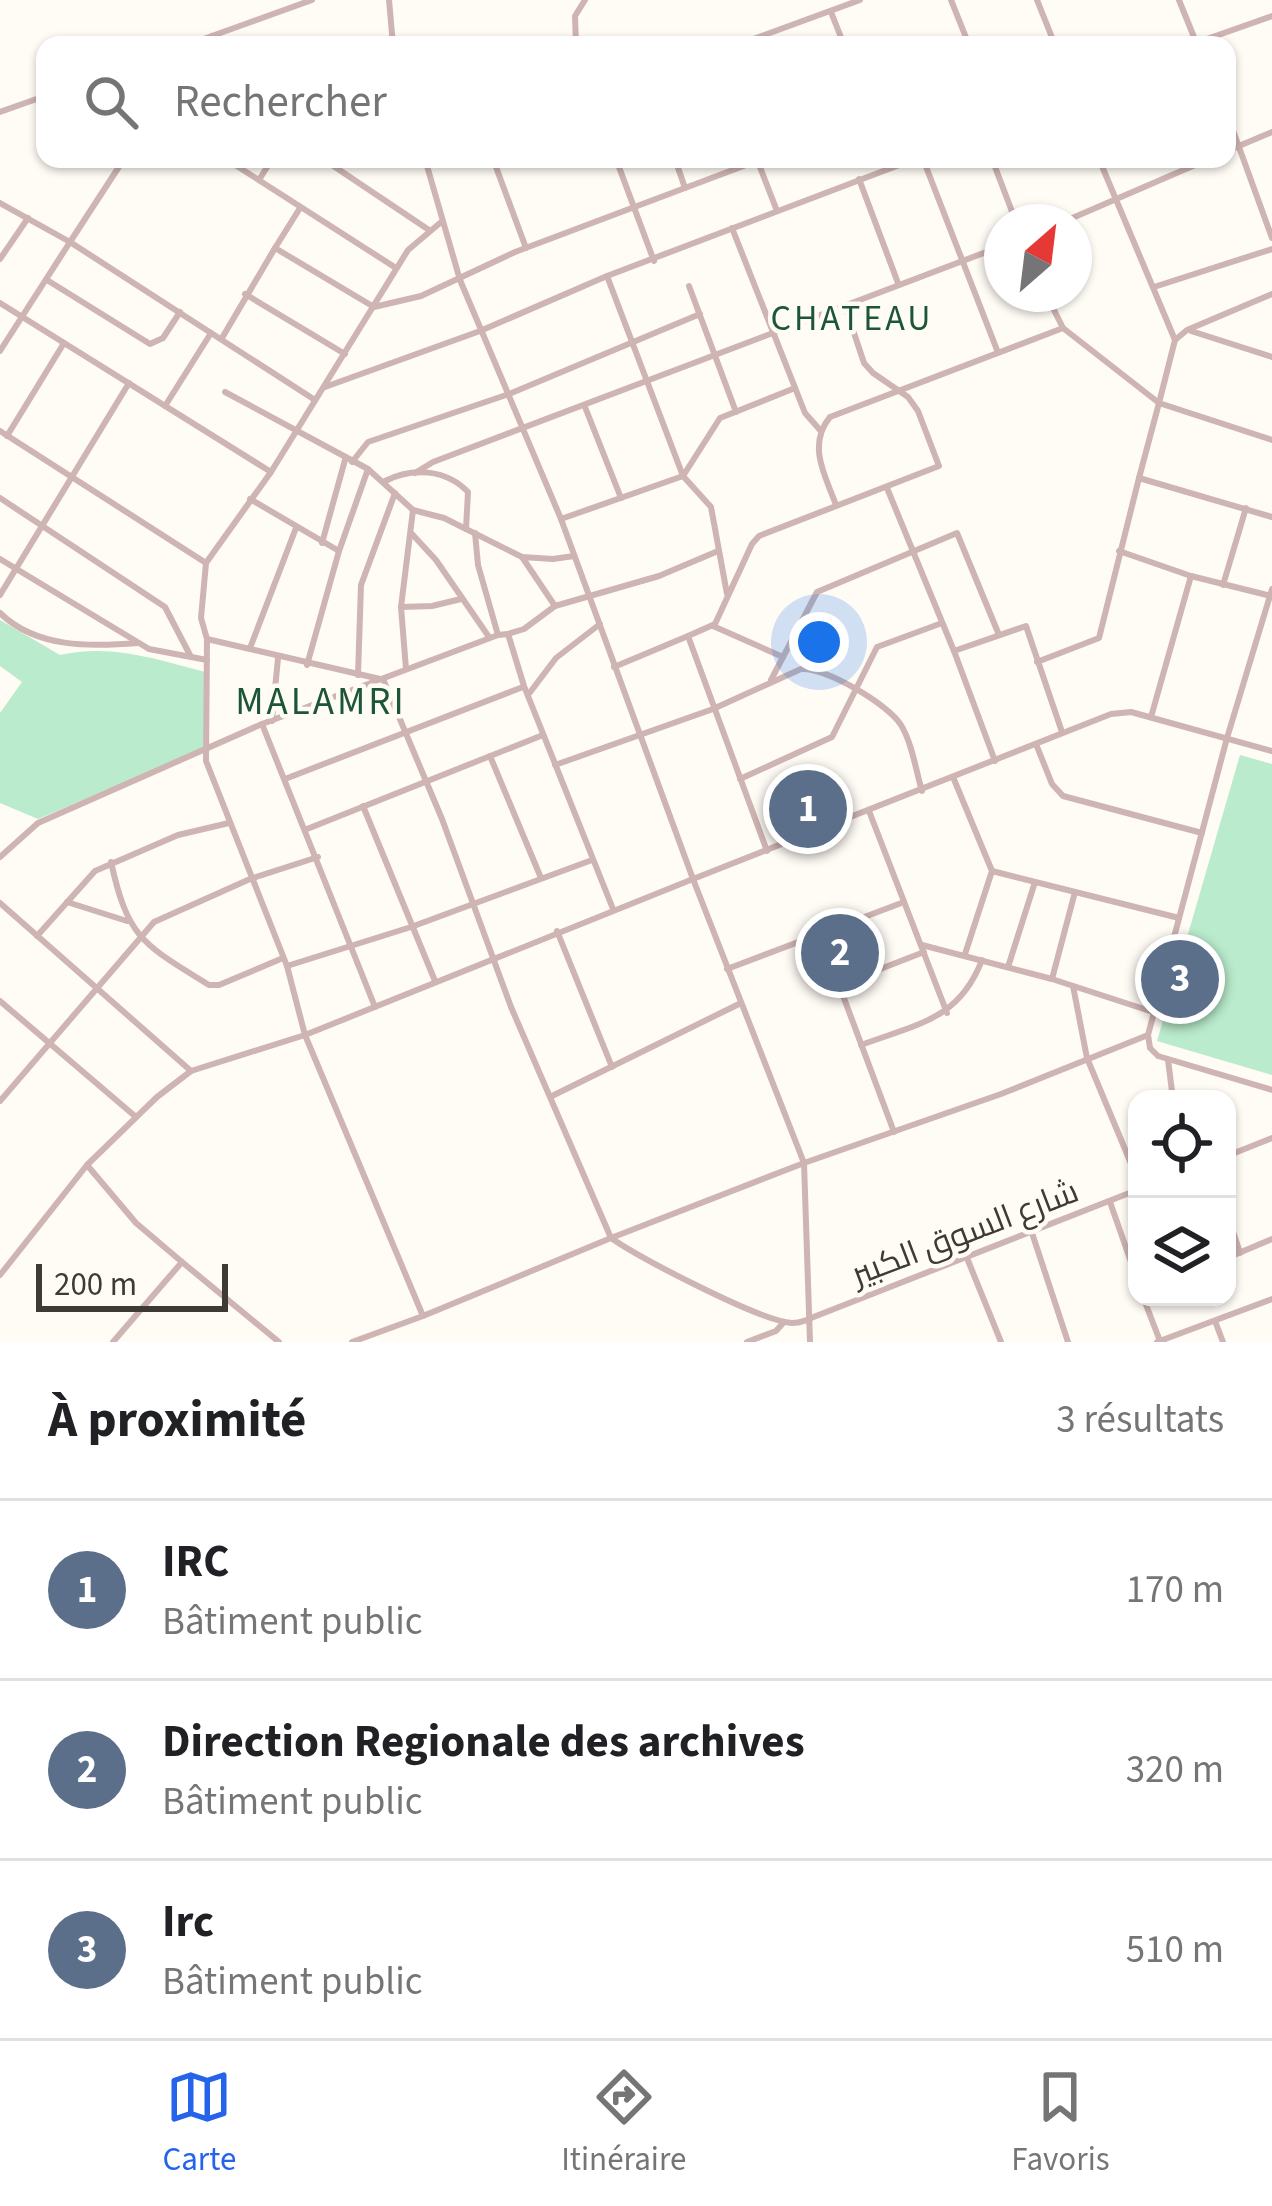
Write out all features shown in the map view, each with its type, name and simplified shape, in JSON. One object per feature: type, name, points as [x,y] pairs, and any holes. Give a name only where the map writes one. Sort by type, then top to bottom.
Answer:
[{"type":"street","points":[[212,36],[312,0]]},
{"type":"street","points":[[389,0],[392,36]]},
{"type":"street","points":[[575,36],[575,16],[585,0]]},
{"type":"street","points":[[762,36],[860,0]]},
{"type":"street","points":[[951,0],[965,36]]},
{"type":"street","points":[[1037,0],[1051,36]]},
{"type":"street","points":[[1179,0],[1192,36]]},
{"type":"street","points":[[831,12],[840,36]]},
{"type":"street","points":[[1217,36],[1272,16]]},
{"type":"street","points":[[0,112],[36,99]]},
{"type":"street","points":[[1236,147],[1272,132]]},
{"type":"street","points":[[1236,135],[1272,238]]},
{"type":"street","points":[[0,351],[118,168]]},
{"type":"street","points":[[240,168],[396,268]]},
{"type":"street","points":[[259,180],[266,168]]},
{"type":"street","points":[[337,168],[430,230]]},
{"type":"street","points":[[426,168],[460,280],[562,519],[613,668],[804,1163],[810,1342]]},
{"type":"street","points":[[496,168],[526,248]]},
{"type":"street","points":[[619,168],[654,261]]},
{"type":"street","points":[[678,168],[686,188]]},
{"type":"street","points":[[275,248],[374,307],[398,304],[526,248],[737,168]]},
{"type":"street","points":[[761,168],[778,212]]},
{"type":"street","points":[[323,388],[480,331],[880,168]]},
{"type":"street","points":[[923,168],[964,259],[997,350]]},
{"type":"street","points":[[995,168],[1009,204]]},
{"type":"street","points":[[1037,662],[1099,638],[1175,340],[1103,168]]},
{"type":"street","points":[[1092,210],[1188,168]]},
{"type":"street","points":[[859,179],[898,284]]},
{"type":"street","points":[[0,203],[70,242],[315,400]]},
{"type":"street","points":[[222,340],[245,294],[300,208]]},
{"type":"street","points":[[0,259],[28,218]]},
{"type":"street","points":[[423,1316],[305,1035],[285,962],[205,752],[207,639],[201,619],[206,563],[271,472],[408,250],[442,223]]},
{"type":"street","points":[[732,228],[805,413],[820,430]]},
{"type":"street","points":[[1154,287],[1272,249]]},
{"type":"street","points":[[415,472],[984,252]]},
{"type":"street","points":[[607,276],[683,476],[711,507],[728,597]]},
{"type":"street","points":[[47,280],[150,344],[163,338],[180,313]]},
{"type":"street","points":[[689,286],[736,412]]},
{"type":"street","points":[[245,294],[345,354]]},
{"type":"street","points":[[1175,340],[1187,330],[1272,294]]},
{"type":"street","points":[[0,303],[271,472]]},
{"type":"street","points":[[613,668],[713,626],[755,539],[939,466],[918,411],[864,363],[845,306]]},
{"type":"street","points":[[1055,312],[1063,328],[1159,403],[1272,440]]},
{"type":"street","points":[[322,543],[349,460],[368,442],[509,394],[700,314]]},
{"type":"street","points":[[836,505],[818,452],[820,430],[837,413],[1063,328]]},
{"type":"street","points":[[1187,330],[1272,357]]},
{"type":"street","points":[[165,406],[212,333]]},
{"type":"street","points":[[64,343],[4,433],[206,563]]},
{"type":"street","points":[[0,596],[129,383]]},
{"type":"street","points":[[562,519],[683,476],[720,418],[795,388]]},
{"type":"street","points":[[225,392],[368,469],[413,510],[522,557],[554,560],[574,556]]},
{"type":"street","points":[[585,407],[621,498]]},
{"type":"street","points":[[307,665],[368,469]]},
{"type":"street","points":[[385,481],[398,474],[441,474],[468,492],[466,529]]},
{"type":"street","points":[[1139,478],[1272,517]]},
{"type":"street","points":[[887,488],[995,760]]},
{"type":"street","points":[[358,675],[361,585],[395,493]]},
{"type":"street","points":[[0,498],[165,607],[190,657]]},
{"type":"street","points":[[250,499],[339,551]]},
{"type":"street","points":[[1223,585],[1246,508]]},
{"type":"street","points":[[406,669],[401,608],[413,510]]},
{"type":"street","points":[[250,648],[296,528]]},
{"type":"street","points":[[770,683],[817,592],[957,532],[999,635]]},
{"type":"street","points":[[475,533],[494,637]]},
{"type":"street","points":[[412,534],[494,637]]},
{"type":"street","points":[[0,857],[38,823],[262,724],[524,629],[555,606],[659,575],[718,550]]},
{"type":"street","points":[[1119,551],[1191,576],[1271,594],[1227,738],[1148,1035],[1150,1048],[1168,1060],[1272,1090]]},
{"type":"street","points":[[522,557],[555,606]]},
{"type":"street","points":[[0,560],[139,643],[164,653],[207,660]]},
{"type":"street","points":[[1151,717],[1191,576]]},
{"type":"street","points":[[401,608],[460,599]]},
{"type":"street","points":[[0,613],[14,627],[70,645],[139,643]]},
{"type":"street","points":[[740,779],[832,737],[882,643],[943,623]]},
{"type":"street","points":[[286,778],[526,691],[556,658],[601,624]]},
{"type":"street","points":[[713,626],[783,657]]},
{"type":"street","points":[[954,651],[1026,626],[1062,732]]},
{"type":"street","points":[[508,634],[613,909]]},
{"type":"street","points":[[688,636],[767,851]]},
{"type":"street","points":[[207,639],[383,679]]},
{"type":"street","points":[[272,721],[278,658]]},
{"type":"street","points":[[555,765],[640,737],[811,668],[856,689],[900,723],[922,791]]},
{"type":"street","points":[[383,679],[492,957],[611,1238],[700,1287],[784,1322],[776,1331],[747,1342]]},
{"type":"street","points":[[0,1275],[87,1165],[191,1071],[305,1035],[557,931],[1122,712],[1272,751]]},
{"type":"street","points":[[262,724],[376,1007]]},
{"type":"street","points":[[307,830],[543,735]]},
{"type":"street","points":[[1036,744],[1055,790],[1068,799],[1202,833]]},
{"type":"street","points":[[490,755],[541,878]]},
{"type":"street","points":[[953,777],[992,871],[965,955]]},
{"type":"street","points":[[363,806],[436,982]]},
{"type":"street","points":[[869,811],[947,1012]]},
{"type":"street","points":[[37,936],[95,871],[178,835],[229,823]]},
{"type":"street","points":[[2,1096],[138,937],[171,911],[318,856]]},
{"type":"street","points":[[111,862],[127,921],[138,937],[212,986],[411,927],[592,860]]},
{"type":"street","points":[[992,871],[1179,918]]},
{"type":"street","points":[[1008,967],[1035,882]]},
{"type":"street","points":[[1052,980],[1076,892]]},
{"type":"street","points":[[68,902],[127,921]]},
{"type":"street","points":[[728,969],[905,902]]},
{"type":"street","points":[[0,903],[191,1071]]},
{"type":"street","points":[[557,931],[612,1068]]},
{"type":"street","points":[[820,934],[894,1132]]},
{"type":"street","points":[[839,985],[923,948],[965,955],[1153,1012]]},
{"type":"street","points":[[862,1045],[947,1012],[966,994],[982,960]]},
{"type":"street","points":[[1073,986],[1087,1058],[1128,1156]]},
{"type":"street","points":[[0,1001],[136,1117]]},
{"type":"street","points":[[552,1096],[741,1003]]},
{"type":"street","points":[[352,1342],[804,1163],[1148,1035]]},
{"type":"street","points":[[1168,1060],[1172,1090]]},
{"type":"street","points":[[1236,1152],[1272,1138]]},
{"type":"street","points":[[87,1165],[136,1222],[279,1342]]},
{"type":"street","name":"شارع السوق الكبير","points":[[784,1322],[811,1319],[1128,1194]]},
{"type":"street","points":[[1109,1202],[1128,1255]]},
{"type":"street","points":[[1032,1234],[1068,1342]]},
{"type":"street","points":[[1236,1254],[1272,1239]]},
{"type":"street","points":[[1236,1240],[1240,1252]]},
{"type":"street","points":[[967,1258],[1000,1339],[984,1342]]},
{"type":"street","points":[[112,1342],[182,1262]]},
{"type":"street","points":[[1146,1306],[1158,1341],[1272,1299]]},
{"type":"street","points":[[1215,1321],[1223,1342]]},
{"type":"green space","points":[[0,620],[60,655],[117,652],[209,673],[203,749],[38,819],[0,803],[0,713],[22,682],[0,666]]},
{"type":"green space","points":[[1240,755],[1272,764],[1272,1075],[1157,1041]]},
{"type":"place","name":"IRC","points":[[808,809]]},
{"type":"place","name":"Direction Regionale des archives","points":[[840,953]]},
{"type":"place","name":"Irc","points":[[1180,979]]},
{"type":"district","name":"CHATEAU","points":[[852,318]]},
{"type":"district","name":"MALAMRI","points":[[321,702]]}]
